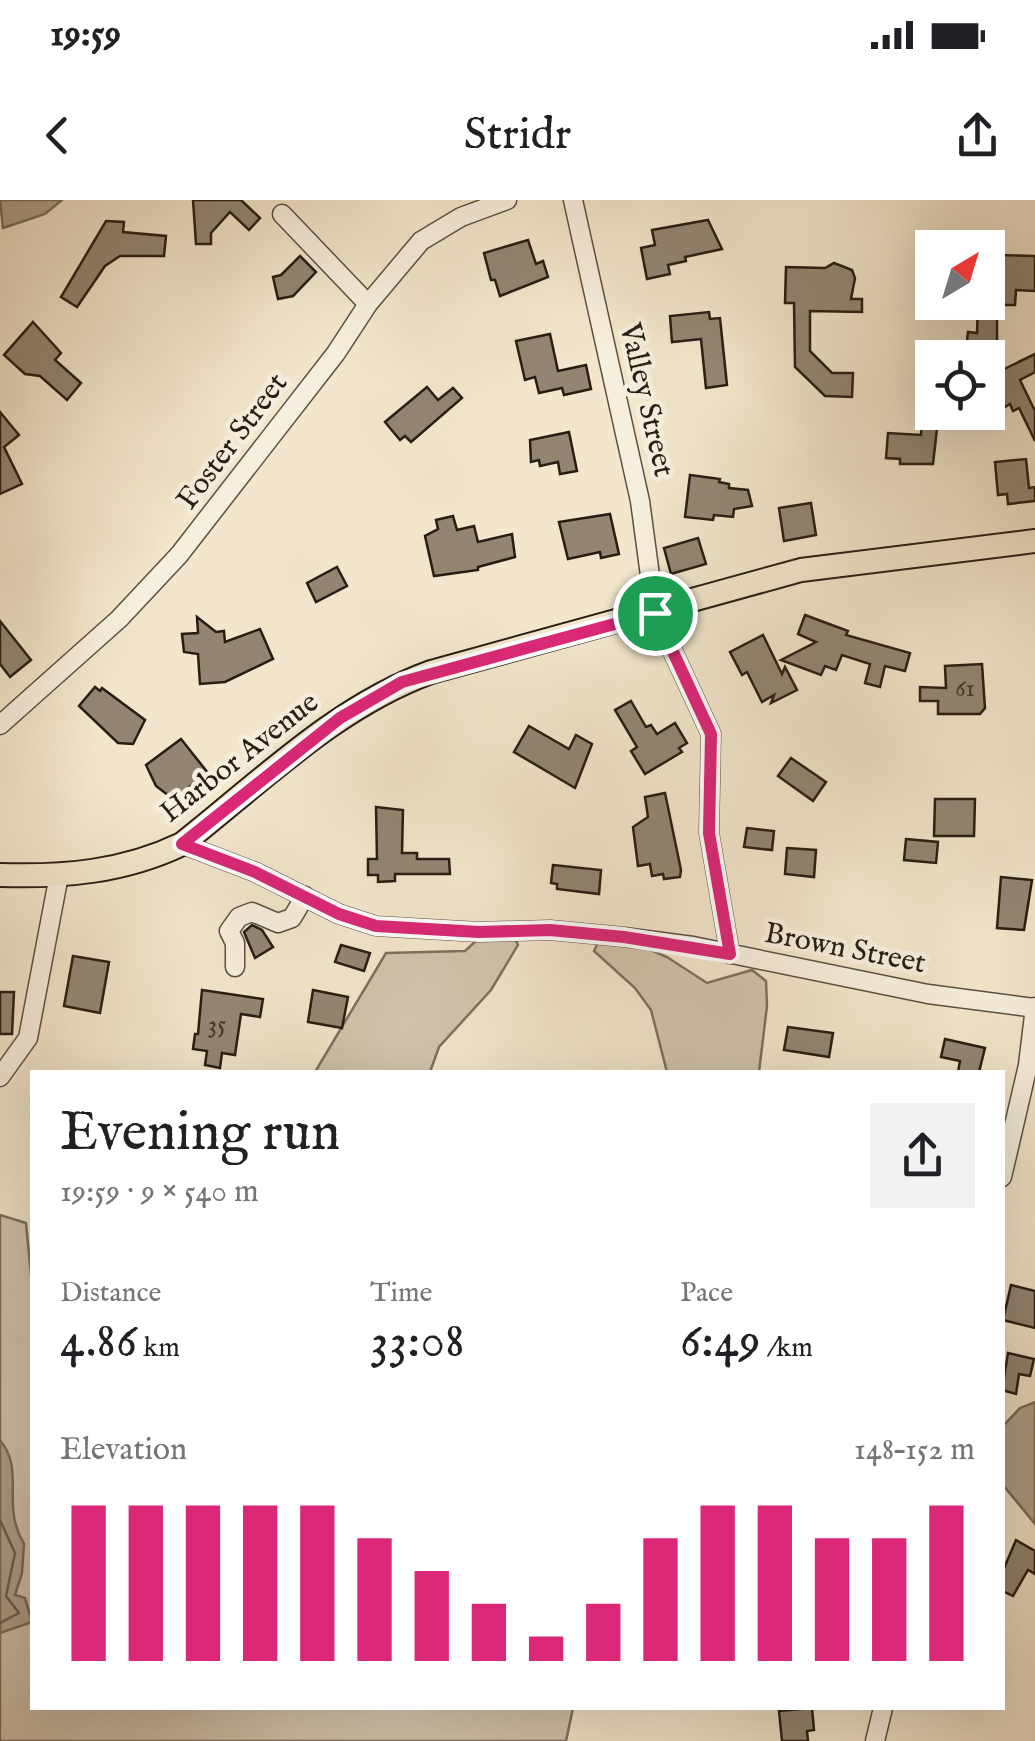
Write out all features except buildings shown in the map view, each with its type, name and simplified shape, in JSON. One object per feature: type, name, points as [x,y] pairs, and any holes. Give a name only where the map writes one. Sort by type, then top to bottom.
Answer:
[{"type":"main road","name":"Harbor Avenue","points":[[0,875],[93,873],[138,862],[182,844],[340,718],[402,682],[801,570],[1035,541]]},
{"type":"street","name":"Foster Street","points":[[0,725],[171,564],[336,352],[368,304],[430,234],[461,216],[507,200]]},
{"type":"street","name":"Valley Street","points":[[572,200],[640,501],[655,613],[711,734],[709,833],[730,954]]},
{"type":"street","points":[[282,214],[368,304]]},
{"type":"street","name":"Brown Street","points":[[182,844],[255,872],[339,914],[376,926],[479,932],[550,930],[624,937],[730,954],[862,983],[1035,1008]]},
{"type":"street","points":[[0,1077],[28,1038],[59,875]]},
{"type":"street","points":[[235,967],[236,943],[229,932],[238,917],[252,912],[278,923],[292,918],[305,896]]},
{"type":"street","points":[[1005,1164],[1028,1065],[1035,1008]]},
{"type":"street","points":[[875,1741],[883,1710]]},
{"type":"shaded area","points":[[614,934],[667,957],[707,983],[752,970],[766,981],[759,1070],[666,1070],[651,1010],[635,988],[594,951],[599,941]]},
{"type":"shaded area","points":[[480,937],[515,938],[518,945],[491,990],[439,1047],[431,1070],[316,1070],[386,953],[465,951]]},
{"type":"shaded area","points":[[0,1215],[26,1223],[30,1264],[30,1710],[573,1710],[566,1741],[0,1741]]},
{"type":"water","points":[[0,200],[62,200],[45,214],[3,228]]},
{"type":"water","points":[[1035,1402],[1035,1524],[1005,1487],[1005,1424],[1020,1408]]},
{"type":"water","points":[[0,1440],[11,1464],[14,1515],[24,1544],[22,1573],[15,1595],[25,1598],[30,1623],[0,1633]]},
{"type":"route","points":[[655,613],[687,675],[711,734],[713,784],[709,833],[730,954],[694,946],[550,930],[479,932],[376,926],[339,914],[255,872],[182,844],[340,718],[402,682],[655,613]]}]
